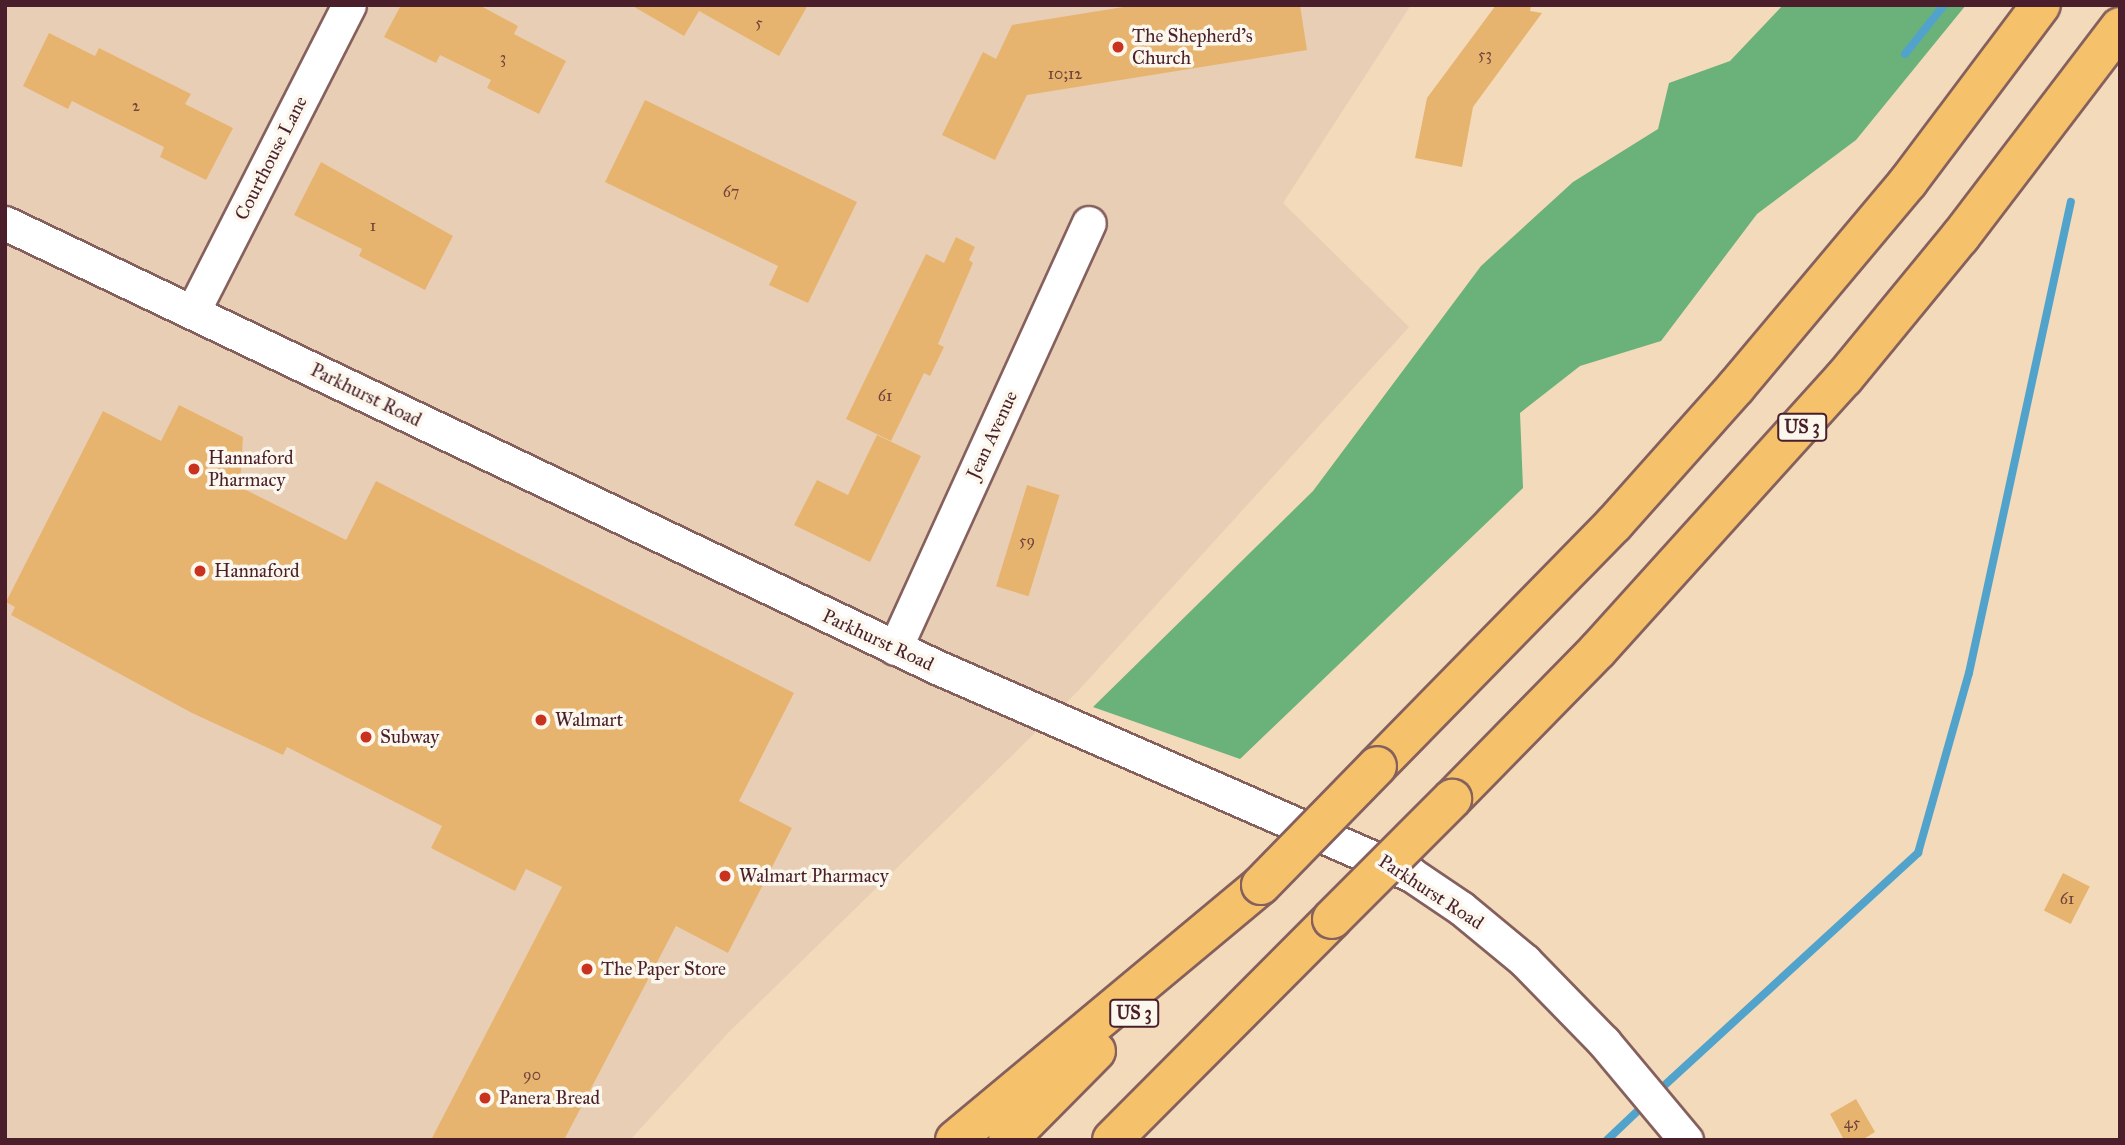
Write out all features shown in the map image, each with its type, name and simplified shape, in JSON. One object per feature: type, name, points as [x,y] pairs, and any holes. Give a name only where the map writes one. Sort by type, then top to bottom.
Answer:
[{"type":"highway","name":"US 3","points":[[1008,1140],[1614,524],[1736,387],[1908,182],[2041,5]]},
{"type":"highway","name":"US 3","points":[[1112,1140],[1598,650],[1836,388],[1960,237],[2120,27]]},
{"type":"highway","points":[[955,1140],[1261,885]]},
{"type":"highway","points":[[1150,1140],[1332,919]]},
{"type":"street","name":"Courthouse Lane","points":[[193,312],[349,5]]},
{"type":"street","name":"Parkhurst Road","points":[[5,223],[895,648],[1412,876],[1483,924],[1525,961],[1642,1085],[1686,1140]]},
{"type":"street","name":"Jean Avenue","points":[[895,648],[1089,223]]},
{"type":"shaded area","points":[[5,5],[1411,5],[1283,203],[1409,327],[1078,691],[728,1033],[630,1140],[5,1140]]},
{"type":"green space","points":[[1783,5],[1966,5],[1856,140],[1757,214],[1661,341],[1580,366],[1520,413],[1523,488],[1240,759],[1093,707],[1313,491],[1481,266],[1573,182],[1658,129],[1669,83],[1730,61]]},
{"type":"building","points":[[401,5],[479,5],[518,26],[514,34],[566,61],[539,114],[487,88],[491,80],[440,55],[436,63],[384,37]]},
{"type":"building","points":[[631,5],[808,5],[779,56],[699,11],[684,36]]},
{"type":"building","points":[[1136,5],[1300,5],[1307,50],[1027,95],[995,160],[942,135],[983,52],[996,59],[1012,25]]},
{"type":"building","points":[[1496,5],[1531,5],[1530,11],[1542,13],[1473,107],[1462,167],[1415,158],[1427,98]]},
{"type":"building","points":[[49,33],[95,56],[99,48],[191,94],[185,104],[233,128],[206,180],[160,157],[164,147],[72,101],[68,109],[23,86]]},
{"type":"building","points":[[645,100],[857,202],[808,303],[769,285],[778,266],[605,182]]},
{"type":"building","points":[[321,162],[453,236],[425,290],[359,256],[362,249],[294,215]]},
{"type":"building","points":[[956,237],[975,247],[969,260],[973,263],[938,344],[944,347],[930,376],[924,373],[891,441],[846,419],[926,254],[944,263]]},
{"type":"building","points":[[179,405],[243,437],[240,487],[346,540],[376,481],[794,693],[739,801],[792,828],[728,953],[676,926],[564,1140],[431,1140],[562,887],[526,869],[515,891],[431,848],[442,826],[287,747],[283,755],[192,713],[11,615],[15,607],[6,602],[103,411],[161,441]]},
{"type":"building","points":[[877,435],[921,456],[870,562],[794,525],[817,480],[848,495]]},
{"type":"building","points":[[1027,485],[1060,495],[1029,596],[996,586]]},
{"type":"building","points":[[2063,873],[2090,887],[2071,924],[2044,910]]},
{"type":"building","points":[[1856,1099],[1875,1132],[1862,1140],[1844,1140],[1830,1114]]},
{"type":"waterway","points":[[1905,54],[1944,5]]},
{"type":"waterway","points":[[1655,1094],[1918,853],[1969,673],[2071,202]]},
{"type":"waterway","points":[[1607,1140],[1646,1103]]},
{"type":"place","name":"The Shepherd's Church","points":[[1118,47]]},
{"type":"place","name":"Hannaford Pharmacy","points":[[194,469]]},
{"type":"place","name":"Hannaford","points":[[200,571]]},
{"type":"place","name":"Walmart","points":[[541,720]]},
{"type":"place","name":"Subway","points":[[366,737]]},
{"type":"place","name":"Walmart Pharmacy","points":[[725,876]]},
{"type":"place","name":"The Paper Store","points":[[587,969]]},
{"type":"place","name":"Panera Bread","points":[[485,1098]]}]
